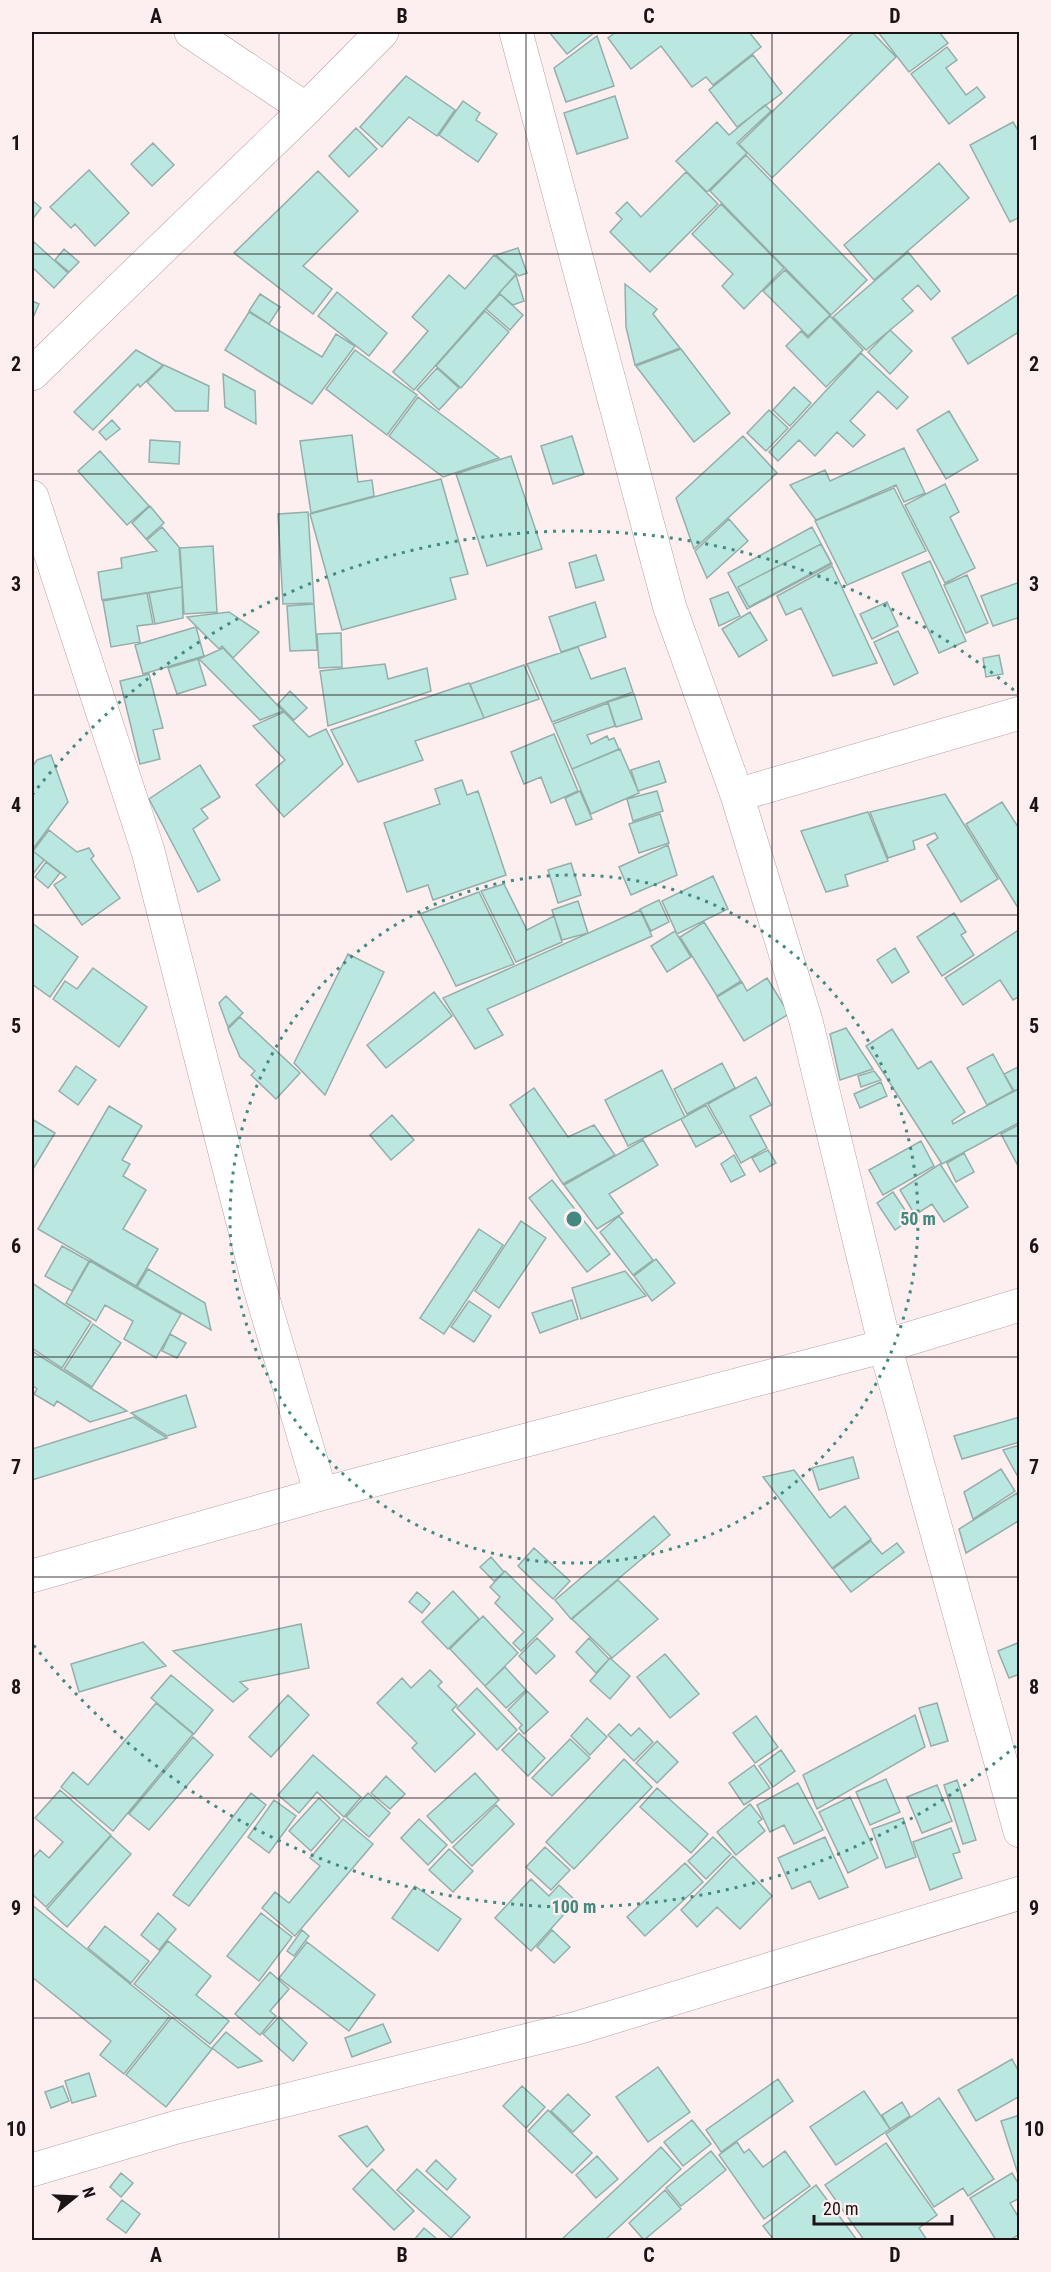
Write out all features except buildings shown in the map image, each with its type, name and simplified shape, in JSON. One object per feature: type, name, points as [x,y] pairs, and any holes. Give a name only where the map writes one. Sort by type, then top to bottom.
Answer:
[{"type":"street","points":[[191,32],[306,109]]},
{"type":"street","points":[[32,374],[306,109],[382,32]]},
{"type":"street","points":[[516,32],[670,608],[737,795],[806,1021],[885,1346],[1020,1831]]},
{"type":"street","points":[[32,497],[148,851],[259,1285],[321,1494]]},
{"type":"street","points":[[737,795],[1020,713]]},
{"type":"street","points":[[32,1576],[321,1494],[885,1346],[1020,1305]]},
{"type":"street","points":[[32,2170],[177,2127],[577,2028],[1020,1893]]}]
